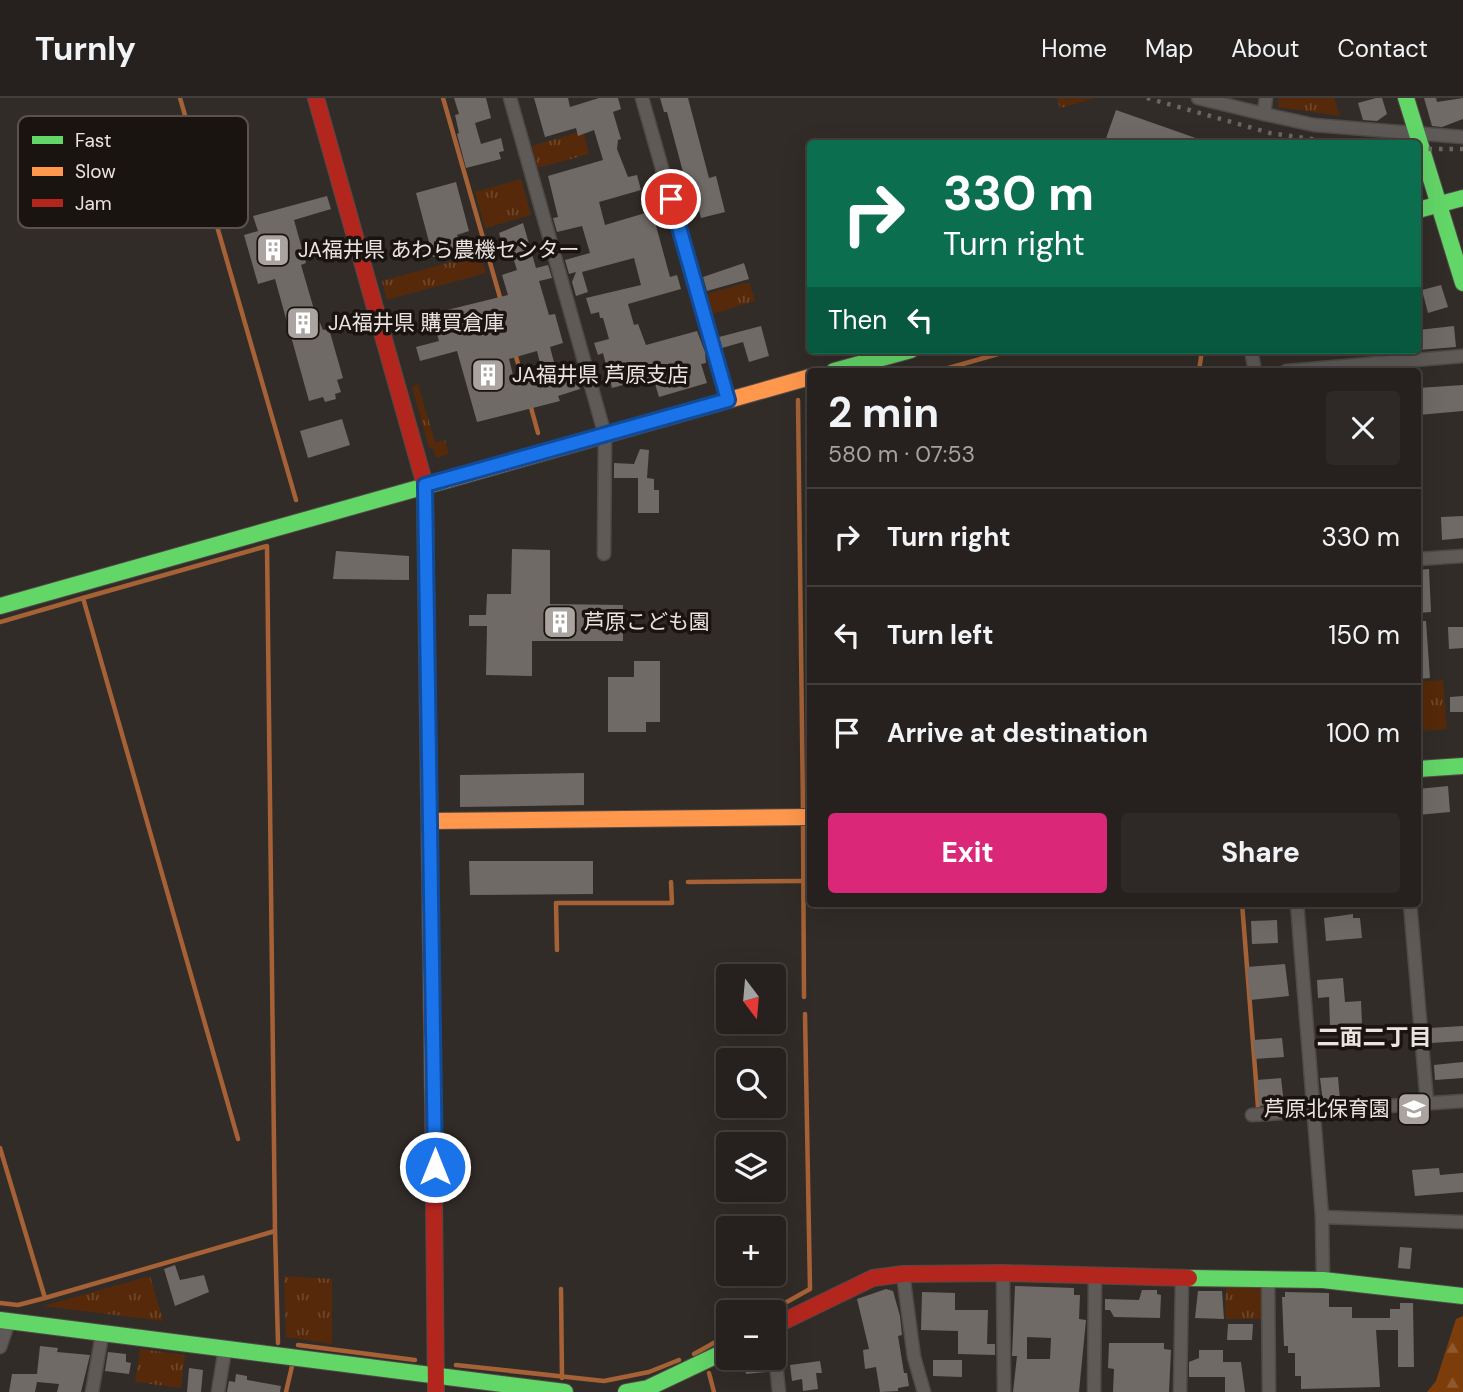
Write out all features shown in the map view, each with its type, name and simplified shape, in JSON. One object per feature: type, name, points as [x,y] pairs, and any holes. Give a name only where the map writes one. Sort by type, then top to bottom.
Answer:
[{"type":"street","points":[[316,98],[425,485],[436,1384]]},
{"type":"street","points":[[510,98],[605,435],[604,554]]},
{"type":"street","points":[[642,98],[728,400]]},
{"type":"street","points":[[1198,98],[1314,125],[1417,136],[1463,137]]},
{"type":"street","points":[[1264,114],[1266,98]]},
{"type":"street","points":[[1406,98],[1418,140]]},
{"type":"street","points":[[1421,148],[1463,283]]},
{"type":"street","points":[[1421,209],[1463,198]]},
{"type":"street","points":[[845,368],[896,354]]},
{"type":"street","points":[[1351,368],[1463,356]]},
{"type":"street","points":[[0,606],[807,378]]},
{"type":"street","points":[[1421,559],[1463,556]]},
{"type":"street","points":[[1421,769],[1463,766]]},
{"type":"street","points":[[431,821],[807,817]]},
{"type":"street","points":[[1297,907],[1322,1217],[1323,1280]]},
{"type":"street","points":[[1410,907],[1427,1103]]},
{"type":"street","points":[[1252,1115],[1463,1101]]},
{"type":"street","points":[[1322,1217],[1463,1222]]},
{"type":"street","points":[[786,1320],[873,1278],[903,1273],[1323,1280],[1463,1296]]},
{"type":"street","points":[[903,1273],[914,1357],[924,1392]]},
{"type":"street","points":[[1003,1273],[1004,1392]]},
{"type":"street","points":[[1094,1392],[1095,1277]]},
{"type":"street","points":[[1180,1392],[1182,1278]]},
{"type":"street","points":[[1268,1278],[1269,1392]]},
{"type":"street","points":[[0,1348],[4,1321],[225,1349],[436,1384],[565,1392]]},
{"type":"street","points":[[92,1392],[102,1335]]},
{"type":"street","points":[[218,1392],[225,1349]]},
{"type":"street","points":[[626,1392],[648,1388],[716,1356]]},
{"type":"street","points":[[777,1370],[779,1392]]},
{"type":"green space","points":[[1057,98],[1095,98],[1060,108]]},
{"type":"green space","points":[[1279,98],[1334,98],[1340,116],[1278,107]]},
{"type":"green space","points":[[583,131],[589,154],[538,168],[532,146]]},
{"type":"green space","points":[[521,179],[531,215],[485,228],[475,192]]},
{"type":"green space","points":[[480,254],[486,273],[387,300],[382,281]]},
{"type":"green space","points":[[749,282],[755,301],[712,314],[706,294]]},
{"type":"green space","points":[[418,384],[435,442],[445,440],[449,454],[436,458],[433,448],[429,448],[412,386]]},
{"type":"green space","points":[[1443,680],[1447,729],[1421,731],[1421,682]]},
{"type":"green space","points":[[150,1276],[163,1321],[43,1306]]},
{"type":"green space","points":[[284,1276],[332,1279],[332,1344],[286,1337]]},
{"type":"green space","points":[[1226,1286],[1261,1289],[1261,1319],[1225,1319]]},
{"type":"green space","points":[[1463,1316],[1463,1392],[1427,1392],[1436,1381],[1456,1319]]},
{"type":"green space","points":[[140,1349],[185,1355],[181,1388],[135,1382]]},
{"type":"building","points":[[454,98],[486,98],[491,118],[475,123],[481,144],[501,138],[504,151],[499,152],[501,159],[466,168],[457,134],[455,115],[459,114]]},
{"type":"building","points":[[534,98],[568,98],[570,107],[599,98],[618,98],[621,109],[613,112],[621,139],[618,140],[617,149],[628,177],[637,175],[641,190],[599,202],[605,225],[652,211],[670,277],[677,275],[681,289],[628,304],[634,325],[638,324],[646,345],[697,331],[705,352],[706,363],[701,364],[707,383],[659,397],[653,377],[612,388],[603,353],[598,355],[594,343],[609,339],[603,318],[600,318],[599,312],[591,314],[586,298],[641,285],[634,258],[582,272],[588,292],[576,296],[572,282],[576,272],[569,274],[565,260],[590,253],[582,226],[557,232],[553,218],[558,217],[548,176],[603,160],[594,130],[578,136],[576,128],[545,137]]},
{"type":"building","points":[[660,98],[688,98],[709,178],[716,176],[725,212],[701,218],[696,199],[684,202],[676,174],[683,172],[667,112],[664,112]]},
{"type":"building","points":[[1382,98],[1387,114],[1377,121],[1363,120],[1358,103]]},
{"type":"building","points":[[1424,98],[1436,98],[1437,102],[1463,98],[1463,119],[1442,127],[1432,126]]},
{"type":"building","points":[[1116,110],[1201,140],[1105,140]]},
{"type":"building","points":[[456,182],[469,231],[457,235],[461,250],[433,257],[416,193]]},
{"type":"building","points":[[327,196],[331,209],[294,220],[306,263],[301,265],[313,306],[323,330],[329,329],[343,378],[337,380],[341,392],[335,394],[336,399],[325,402],[323,397],[309,401],[275,279],[258,284],[244,235],[258,231],[253,216]]},
{"type":"building","points":[[523,223],[536,268],[548,265],[552,278],[539,281],[549,315],[555,314],[563,343],[550,347],[561,378],[575,373],[580,389],[558,396],[560,401],[477,422],[457,351],[420,361],[416,347],[439,341],[431,314],[508,295],[502,275],[517,270],[509,245],[503,247],[499,233]],"holes":[[[537,351],[543,375],[515,383],[509,359]]]},
{"type":"building","points":[[744,263],[749,279],[707,291],[703,277]]},
{"type":"building","points":[[1441,285],[1448,307],[1428,313],[1422,290]]},
{"type":"building","points":[[761,326],[769,356],[749,362],[743,342],[722,348],[719,337]]},
{"type":"building","points":[[1454,326],[1456,347],[1421,350],[1421,330]]},
{"type":"building","points":[[1463,385],[1463,411],[1421,415],[1421,388]]},
{"type":"building","points":[[342,419],[350,445],[308,458],[300,431]]},
{"type":"building","points":[[640,449],[649,450],[647,478],[654,479],[654,490],[659,490],[659,513],[638,513],[638,478],[614,478],[614,463],[634,464]]},
{"type":"building","points":[[1463,516],[1463,538],[1442,540],[1441,517]]},
{"type":"building","points":[[512,549],[550,550],[550,604],[623,605],[623,641],[532,641],[532,676],[486,675],[487,626],[469,626],[469,615],[486,615],[487,594],[511,594]]},
{"type":"building","points":[[336,551],[409,556],[409,580],[333,579]]},
{"type":"building","points":[[1429,569],[1431,612],[1421,613],[1421,570]]},
{"type":"building","points":[[1421,621],[1426,621],[1430,678],[1421,679]]},
{"type":"building","points":[[1448,627],[1463,627],[1463,648],[1449,649]]},
{"type":"building","points":[[634,661],[660,661],[660,722],[646,722],[646,732],[608,732],[608,677],[634,677]]},
{"type":"building","points":[[1463,696],[1463,712],[1450,712],[1450,697]]},
{"type":"building","points":[[584,773],[584,805],[460,807],[460,775]]},
{"type":"building","points":[[1448,786],[1450,812],[1421,815],[1421,789]]},
{"type":"building","points":[[469,861],[593,861],[593,894],[470,895]]},
{"type":"building","points":[[1353,914],[1353,918],[1360,918],[1362,938],[1326,941],[1324,918]]},
{"type":"building","points":[[1277,920],[1278,943],[1252,944],[1251,921]]},
{"type":"building","points":[[1285,964],[1289,996],[1250,1000],[1247,967]]},
{"type":"building","points":[[1343,978],[1345,1002],[1361,1001],[1362,1024],[1330,1025],[1329,997],[1318,998],[1317,980]]},
{"type":"building","points":[[1463,1026],[1463,1041],[1431,1043],[1429,1028]]},
{"type":"building","points":[[1282,1038],[1284,1057],[1255,1059],[1253,1040]]},
{"type":"building","points":[[1463,1062],[1463,1078],[1435,1080],[1434,1065]]},
{"type":"building","points":[[1338,1077],[1340,1100],[1323,1102],[1320,1078]]},
{"type":"building","points":[[1281,1078],[1284,1104],[1259,1106],[1257,1080]]},
{"type":"building","points":[[1439,1168],[1440,1175],[1463,1173],[1463,1192],[1415,1196],[1412,1170]]},
{"type":"building","points":[[1400,1247],[1412,1248],[1410,1269],[1398,1268]]},
{"type":"building","points":[[175,1265],[180,1280],[204,1275],[209,1292],[175,1306],[164,1269]]},
{"type":"building","points":[[1015,1286],[1074,1288],[1074,1295],[1080,1295],[1079,1319],[1086,1320],[1079,1392],[1013,1392],[1017,1356],[1012,1356]],"holes":[[[1027,1337],[1051,1338],[1050,1359],[1027,1359]]]},
{"type":"building","points":[[886,1289],[893,1291],[900,1316],[902,1335],[898,1336],[909,1386],[898,1388],[898,1391],[880,1392],[876,1367],[865,1369],[863,1350],[869,1349],[857,1299]]},
{"type":"building","points":[[1142,1290],[1157,1290],[1157,1294],[1161,1295],[1160,1318],[1114,1317],[1110,1310],[1105,1310],[1105,1299],[1139,1300]]},
{"type":"building","points":[[1198,1291],[1222,1291],[1224,1319],[1195,1318]]},
{"type":"building","points":[[922,1292],[955,1293],[955,1310],[988,1310],[987,1344],[995,1344],[995,1355],[958,1354],[958,1331],[921,1330]]},
{"type":"building","points":[[1285,1292],[1329,1293],[1329,1307],[1352,1307],[1352,1318],[1390,1318],[1390,1309],[1400,1309],[1400,1303],[1413,1303],[1414,1367],[1398,1367],[1398,1330],[1376,1330],[1380,1387],[1301,1389],[1301,1376],[1295,1376],[1295,1353],[1288,1353],[1288,1346],[1284,1346],[1282,1297],[1285,1297]]},
{"type":"building","points":[[1228,1324],[1253,1324],[1252,1340],[1227,1340]]},
{"type":"building","points":[[1109,1343],[1164,1343],[1164,1349],[1171,1350],[1169,1392],[1113,1392],[1114,1369],[1108,1368]]},
{"type":"building","points":[[40,1346],[58,1348],[57,1352],[90,1355],[81,1392],[57,1392],[59,1384],[37,1382],[35,1392],[9,1392],[12,1374],[37,1374]]},
{"type":"building","points":[[1199,1350],[1223,1350],[1223,1362],[1241,1362],[1245,1392],[1225,1392],[1225,1377],[1189,1377],[1189,1362],[1199,1358]]},
{"type":"building","points":[[108,1352],[126,1354],[126,1362],[131,1363],[129,1374],[105,1371]]},
{"type":"building","points":[[933,1360],[962,1360],[962,1377],[933,1376]]},
{"type":"building","points":[[820,1361],[822,1373],[816,1373],[818,1389],[803,1391],[802,1379],[792,1381],[790,1365]]},
{"type":"building","points":[[189,1368],[203,1370],[201,1392],[187,1392]]},
{"type":"building","points":[[745,1370],[767,1370],[767,1372],[746,1374]]},
{"type":"building","points":[[236,1374],[247,1376],[247,1380],[281,1386],[280,1392],[227,1392],[229,1381],[235,1382]]},
{"type":"waterway","points":[[180,98],[185,116]]},
{"type":"waterway","points":[[443,98],[501,301]]},
{"type":"waterway","points":[[218,228],[296,500]]},
{"type":"waterway","points":[[515,353],[524,385]]},
{"type":"waterway","points":[[949,368],[998,354]]},
{"type":"waterway","points":[[1199,368],[1201,354]]},
{"type":"waterway","points":[[798,400],[803,811]]},
{"type":"waterway","points":[[530,404],[538,433]]},
{"type":"waterway","points":[[83,598],[267,546],[275,1231]]},
{"type":"waterway","points":[[0,622],[83,598],[238,1139]]},
{"type":"waterway","points":[[803,823],[804,997]]},
{"type":"waterway","points":[[688,882],[803,881]]},
{"type":"waterway","points":[[557,950],[556,903],[672,903],[671,882]]},
{"type":"waterway","points":[[1242,907],[1258,1107]]},
{"type":"waterway","points":[[786,1302],[810,1289],[805,1014]]},
{"type":"waterway","points":[[0,1148],[45,1298]]},
{"type":"waterway","points":[[0,1303],[18,1305],[45,1298],[275,1231],[278,1343]]},
{"type":"waterway","points":[[561,1289],[562,1378]]},
{"type":"waterway","points":[[694,1354],[716,1342]]},
{"type":"waterway","points":[[298,1345],[415,1360]]},
{"type":"waterway","points":[[456,1365],[604,1381],[649,1372],[679,1360]]},
{"type":"waterway","points":[[286,1392],[292,1366]]},
{"type":"waterway","points":[[709,1373],[714,1392]]},
{"type":"railway","points":[[1147,98],[1270,133],[1318,140]]},
{"type":"railway","points":[[1421,149],[1463,149]]},
{"type":"traffic: fast","points":[[1406,98],[1419,140]]},
{"type":"traffic: fast","points":[[1421,147],[1463,283]]},
{"type":"traffic: fast","points":[[1421,209],[1463,198]]},
{"type":"traffic: fast","points":[[845,368],[896,354]]},
{"type":"traffic: fast","points":[[0,606],[447,480]]},
{"type":"traffic: fast","points":[[1421,769],[1463,766]]},
{"type":"traffic: fast","points":[[1189,1278],[1323,1280],[1463,1296]]},
{"type":"traffic: fast","points":[[0,1320],[565,1392]]},
{"type":"traffic: fast","points":[[626,1392],[648,1388],[716,1356]]},
{"type":"traffic: slow","points":[[447,480],[807,378]]},
{"type":"traffic: slow","points":[[425,498],[433,1105]]},
{"type":"traffic: slow","points":[[431,821],[807,817]]},
{"type":"traffic: jam","points":[[316,98],[425,485],[425,498]]},
{"type":"traffic: jam","points":[[433,1105],[436,1392]]},
{"type":"traffic: jam","points":[[786,1320],[873,1278],[903,1274],[1003,1273],[1189,1278]]},
{"type":"place","name":"JA福井県 あわら農機センター","points":[[273,250]]},
{"type":"place","name":"JA福井県 購買倉庫","points":[[303,323]]},
{"type":"place","name":"JA福井県 芦原支店","points":[[488,375]]},
{"type":"place","name":"芦原こども園","points":[[560,622]]},
{"type":"place","name":"芦原北保育園","points":[[1414,1109]]},
{"type":"district","name":"二面二丁目","points":[[1374,1037]]},
{"type":"route","points":[[435,1167],[425,485],[658,422],[728,400],[671,199]]}]
